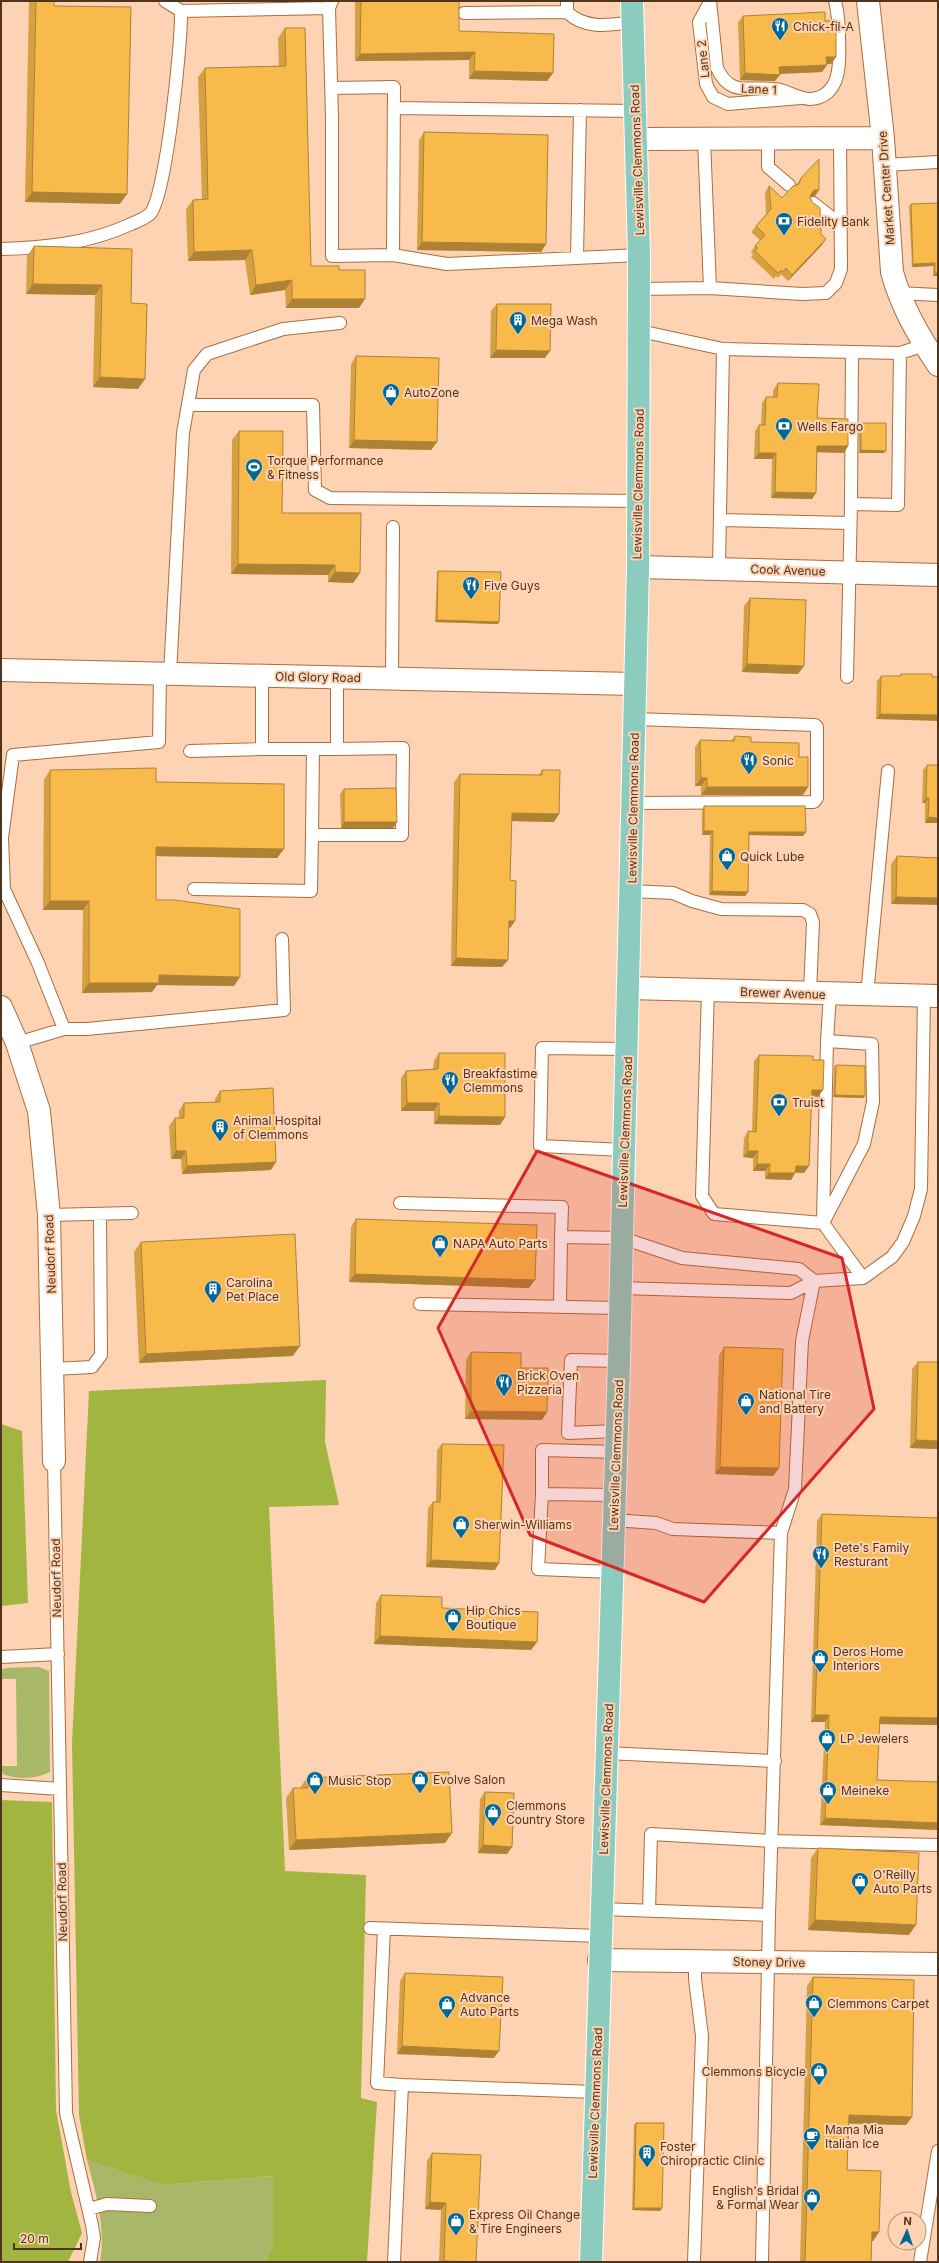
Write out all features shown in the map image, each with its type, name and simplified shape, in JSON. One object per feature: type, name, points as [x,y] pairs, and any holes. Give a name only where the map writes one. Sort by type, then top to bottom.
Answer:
[{"type":"main road","name":"Lewisville Clemmons Road","points":[[591,2262],[599,1960],[619,1361],[638,567],[640,255],[638,139],[632,12]]},
{"type":"street","name":"Market Center Drive","points":[[868,1],[883,138],[892,272],[897,293],[925,345],[938,365]]},
{"type":"street","points":[[638,139],[883,138]]},
{"type":"street","name":"Cook Avenue","points":[[638,567],[938,575]]},
{"type":"street","name":"Old Glory Road","points":[[1,670],[635,684]]},
{"type":"street","name":"Brewer Avenue","points":[[628,988],[931,996]]},
{"type":"street","name":"Neudorf Road","points":[[1,1007],[18,1043],[40,1111],[49,1215],[54,1461]]},
{"type":"street","name":"Stoney Drive","points":[[599,1960],[938,1964]]},
{"type":"lane","points":[[165,1],[181,11],[330,4],[332,256],[393,255],[447,264],[640,255]]},
{"type":"lane","name":"Lane 1","points":[[709,3],[713,23],[717,68],[721,77],[731,86],[743,89],[784,90],[801,98],[810,99],[822,96],[830,90],[837,80],[840,66],[835,1]]},
{"type":"lane","name":"Lane 2","points":[[709,3],[700,22],[706,84],[713,97],[728,104],[801,98]]},
{"type":"lane","points":[[464,13],[567,7],[572,18],[590,25],[602,26],[632,12]]},
{"type":"lane","points":[[1,249],[67,244],[108,235],[150,214],[156,201],[162,174],[178,73],[182,37],[181,11]]},
{"type":"lane","points":[[331,88],[394,87],[393,255]]},
{"type":"lane","points":[[394,108],[636,111]]},
{"type":"lane","points":[[577,257],[580,110]]},
{"type":"lane","points":[[640,289],[710,288],[802,294],[826,293],[836,283],[841,269],[840,138]]},
{"type":"lane","points":[[704,139],[710,288]]},
{"type":"lane","points":[[768,139],[768,167],[789,185]]},
{"type":"lane","points":[[885,165],[938,162]]},
{"type":"lane","points":[[813,203],[840,224]]},
{"type":"lane","points":[[897,293],[938,295]]},
{"type":"lane","points":[[64,1029],[38,963],[4,889],[2,838],[13,755],[159,742],[183,433],[194,370],[207,354],[283,329],[340,323]]},
{"type":"lane","points":[[640,331],[723,349],[900,353],[925,345]]},
{"type":"lane","points":[[719,568],[723,349]]},
{"type":"lane","points":[[847,677],[850,572],[852,352]]},
{"type":"lane","points":[[851,504],[898,505],[900,353]]},
{"type":"lane","points":[[188,404],[313,405],[315,490],[330,498],[638,501]]},
{"type":"lane","points":[[721,520],[850,523]]},
{"type":"lane","points":[[392,679],[393,527]]},
{"type":"lane","points":[[262,676],[262,749]]},
{"type":"lane","points":[[337,678],[337,749]]},
{"type":"lane","points":[[633,803],[814,802],[817,798],[817,727],[815,725],[634,719]]},
{"type":"lane","points":[[190,751],[403,748],[402,836],[312,835]]},
{"type":"lane","points":[[194,889],[311,891],[313,749]]},
{"type":"lane","points":[[867,995],[888,772]]},
{"type":"lane","points":[[631,891],[673,893],[692,901],[722,909],[803,910],[810,914],[813,922],[820,994],[827,1041],[823,1223],[862,1278]]},
{"type":"lane","points":[[18,1043],[64,1029],[87,1029],[284,1010],[282,939]]},
{"type":"lane","points":[[708,990],[702,1196],[714,1214],[823,1223]]},
{"type":"lane","points":[[420,1304],[560,1307],[620,1298],[791,1293],[814,1281],[862,1278],[892,1257],[903,1242],[914,1216],[921,1188],[931,996]]},
{"type":"lane","points":[[823,1223],[864,1144],[873,1102],[872,1044],[827,1041]]},
{"type":"lane","points":[[624,1150],[540,1146],[542,1048],[627,1049]]},
{"type":"lane","points":[[400,1203],[562,1207],[560,1307]]},
{"type":"lane","points":[[49,1215],[100,1215],[132,1213]]},
{"type":"lane","points":[[53,1369],[92,1367],[102,1355],[100,1215]]},
{"type":"lane","points":[[561,1237],[622,1238],[682,1258],[799,1269],[814,1281]]},
{"type":"lane","points":[[762,2262],[769,1915],[781,1533],[795,1489],[802,1341],[814,1281]]},
{"type":"lane","points":[[616,1441],[568,1433],[571,1360],[619,1361]]},
{"type":"lane","points":[[612,1572],[538,1569],[542,1494],[542,1450],[616,1441]]},
{"type":"lane","name":"Neudorf Road","points":[[54,1461],[66,2113],[89,2209],[94,2238],[90,2262]]},
{"type":"lane","points":[[542,1494],[614,1495]]},
{"type":"lane","points":[[613,1520],[656,1523],[673,1529],[781,1533]]},
{"type":"lane","points":[[1,1657],[58,1654]]},
{"type":"lane","points":[[606,1753],[775,1761]]},
{"type":"lane","points":[[1,1785],[60,1789]]},
{"type":"lane","points":[[649,1911],[651,1834],[772,1841],[938,1845]]},
{"type":"lane","points":[[601,1909],[769,1915]]},
{"type":"lane","points":[[370,1928],[600,1936]]},
{"type":"lane","points":[[384,1929],[377,2083],[596,2092]]},
{"type":"lane","points":[[694,2262],[702,2036],[695,1979],[696,1961]]},
{"type":"lane","points":[[394,2262],[402,2085]]},
{"type":"lane","points":[[920,2262],[938,2151]]},
{"type":"lane","points":[[89,2209],[107,2204],[150,2206]]},
{"type":"highlighted area","points":[[537,1151],[842,1258],[874,1409],[704,1602],[530,1535],[438,1328]]},
{"type":"green space","points":[[326,1380],[325,1442],[339,1505],[269,1507],[285,1871],[366,1875],[361,2098],[377,2102],[367,2262],[265,2262],[273,2245],[273,2176],[162,2185],[87,2160],[79,2115],[72,1743],[89,1391]]},
{"type":"green space","points":[[1,1424],[22,1431],[28,1603],[1,1606]]},
{"type":"green space","points":[[39,1667],[49,1671],[50,1772],[39,1776],[20,1778],[3,1774],[1,1766],[17,1766],[16,1679],[1,1679],[1,1670],[6,1668]]},
{"type":"green space","points":[[1,1800],[52,1802],[56,2110],[71,2192],[82,2233],[68,2262],[1,2262]]},
{"type":"green space","points":[[87,2160],[162,2185],[274,2176],[273,2245],[265,2262],[100,2262],[102,2249],[101,2223],[97,2198]]},
{"type":"building","points":[[36,1],[54,1],[54,6],[131,7],[127,194],[32,192]]},
{"type":"building","points":[[361,1],[459,1],[459,31],[554,34],[553,73],[474,71],[475,52],[360,54]]},
{"type":"building","name":"Chick-fil-A","points":[[825,12],[825,21],[836,20],[836,57],[826,57],[827,65],[779,67],[780,75],[745,73],[743,16]]},
{"type":"building","points":[[285,28],[305,28],[311,266],[339,266],[339,270],[365,270],[365,299],[292,299],[292,280],[256,285],[252,250],[194,252],[193,200],[208,199],[205,68],[286,66]]},
{"type":"building","points":[[424,132],[548,135],[546,244],[422,242]]},
{"type":"building","points":[[819,159],[819,190],[814,190],[810,196],[812,202],[820,208],[821,234],[826,239],[792,275],[786,268],[783,272],[781,270],[778,273],[755,251],[758,248],[755,246],[765,235],[756,226],[771,209],[769,186],[782,198],[793,186],[799,184],[801,178]]},
{"type":"building","points":[[938,203],[938,273],[935,273],[935,263],[913,264],[911,204]]},
{"type":"building","points":[[34,246],[132,249],[131,303],[147,304],[145,379],[100,377],[102,285],[33,284]]},
{"type":"building","name":"Mega Wash","points":[[497,304],[551,304],[550,351],[496,350]]},
{"type":"building","name":"AutoZone","points":[[356,356],[439,358],[437,442],[354,440]]},
{"type":"building","name":"Wells Fargo","points":[[778,383],[819,384],[817,418],[848,419],[848,446],[817,446],[816,493],[775,492],[776,453],[759,453],[759,425],[765,425],[766,397],[777,397]]},
{"type":"building","points":[[861,423],[886,423],[886,451],[861,450]]},
{"type":"building","name":"Torque Performance & Fitness","points":[[239,431],[283,431],[282,513],[361,513],[360,573],[335,572],[335,565],[238,564]]},
{"type":"building","name":"Five Guys","points":[[438,571],[501,572],[499,622],[437,620]]},
{"type":"building","points":[[750,598],[806,600],[804,666],[747,664]]},
{"type":"building","points":[[901,674],[932,674],[932,677],[938,677],[938,715],[880,714],[881,676],[901,676]]},
{"type":"building","name":"Sonic","points":[[735,736],[751,737],[751,742],[799,743],[799,757],[808,757],[808,787],[707,787],[707,778],[701,778],[700,740],[734,741]]},
{"type":"building","points":[[927,765],[938,765],[938,818],[928,817],[929,798],[926,798]]},
{"type":"building","points":[[156,768],[156,782],[284,784],[284,849],[156,847],[156,900],[175,900],[240,909],[240,977],[159,975],[159,983],[89,983],[89,901],[50,901],[50,770]]},
{"type":"building","points":[[542,770],[560,770],[559,814],[512,813],[510,880],[516,881],[515,921],[509,921],[508,960],[456,958],[460,774],[542,775]]},
{"type":"building","points":[[396,788],[397,822],[344,822],[344,789]]},
{"type":"building","points":[[704,806],[805,806],[806,832],[749,832],[748,892],[712,891],[713,831],[704,831]]},
{"type":"building","points":[[897,856],[938,858],[938,898],[896,897]]},
{"type":"building","name":"Breakfastime Clemmons","points":[[439,1053],[505,1053],[505,1117],[439,1116],[439,1103],[407,1103],[406,1071],[438,1069]]},
{"type":"building","name":"Truist","points":[[759,1055],[813,1056],[813,1060],[824,1060],[823,1090],[812,1090],[809,1166],[796,1166],[795,1173],[769,1173],[770,1164],[757,1164],[758,1151],[748,1151],[748,1131],[756,1132]]},
{"type":"building","points":[[836,1065],[865,1066],[865,1096],[835,1095]]},
{"type":"building","name":"Animal Hospital of Clemmons","points":[[273,1088],[276,1162],[187,1166],[186,1151],[176,1151],[175,1118],[184,1118],[184,1103],[220,1102],[220,1091]]},
{"type":"building","name":"NAPA Auto Parts","points":[[356,1219],[537,1225],[535,1280],[355,1274]]},
{"type":"building","name":"Carolina Pet Place","points":[[295,1234],[300,1346],[146,1354],[141,1242]]},
{"type":"building","name":"National Tire and Battery","points":[[724,1347],[783,1349],[779,1468],[720,1467]]},
{"type":"building","name":"Brick Oven Pizzeria","points":[[471,1352],[521,1353],[521,1368],[548,1368],[547,1412],[471,1411]]},
{"type":"building","points":[[918,1362],[938,1362],[938,1441],[916,1440]]},
{"type":"building","points":[[442,1444],[504,1445],[499,1563],[431,1560],[433,1502],[440,1502]]},
{"type":"building","points":[[822,1514],[938,1518],[938,1718],[880,1717],[877,1780],[938,1782],[938,1823],[825,1818],[829,1715],[815,1715]]},
{"type":"building","name":"Hip Chics Boutique","points":[[381,1595],[442,1597],[442,1608],[538,1612],[537,1642],[380,1636]]},
{"type":"building","points":[[449,1772],[452,1833],[296,1840],[293,1788],[308,1788],[307,1778]]},
{"type":"building","name":"Clemmons Country Store","points":[[485,1792],[514,1793],[512,1847],[483,1845]]},
{"type":"building","name":"O'Reilly Auto Parts","points":[[818,1848],[919,1853],[916,1925],[815,1920]]},
{"type":"building","name":"Advance Auto Parts","points":[[405,1973],[503,1977],[499,2051],[402,2046]]},
{"type":"building","points":[[813,1977],[914,1980],[912,2117],[849,2115],[847,2170],[881,2171],[879,2232],[872,2232],[871,2262],[805,2262]]},
{"type":"building","name":"Foster Chiropractic Clinic","points":[[636,2123],[664,2123],[662,2208],[634,2208]]},
{"type":"building","name":"Express Oil Change & Tire Engineers","points":[[432,2153],[481,2155],[476,2262],[444,2261],[446,2203],[430,2202]]},
{"type":"place","name":"Chick-fil-A","points":[[780,41]]},
{"type":"place","name":"Fidelity Bank","points":[[784,236]]},
{"type":"place","name":"Mega Wash","points":[[518,335]]},
{"type":"place","name":"AutoZone","points":[[391,407]]},
{"type":"place","name":"Wells Fargo","points":[[784,441]]},
{"type":"place","name":"Torque Performance & Fitness","points":[[254,482]]},
{"type":"place","name":"Five Guys","points":[[471,600]]},
{"type":"place","name":"Sonic","points":[[749,775]]},
{"type":"place","name":"Quick Lube","points":[[727,871]]},
{"type":"place","name":"Breakfastime Clemmons","points":[[450,1095]]},
{"type":"place","name":"Truist","points":[[779,1117]]},
{"type":"place","name":"Animal Hospital of Clemmons","points":[[220,1142]]},
{"type":"place","name":"NAPA Auto Parts","points":[[440,1258]]},
{"type":"place","name":"Carolina Pet Place","points":[[213,1304]]},
{"type":"place","name":"Brick Oven Pizzeria","points":[[504,1397]]},
{"type":"place","name":"National Tire and Battery","points":[[746,1416]]},
{"type":"place","name":"Sherwin-Williams","points":[[461,1539]]},
{"type":"place","name":"Pete's Family Resturant","points":[[821,1569]]},
{"type":"place","name":"Hip Chics Boutique","points":[[453,1632]]},
{"type":"place","name":"Deros Home Interiors","points":[[820,1673]]},
{"type":"place","name":"LP Jewelers","points":[[827,1753]]},
{"type":"place","name":"Evolve Salon","points":[[420,1794]]},
{"type":"place","name":"Music Stop","points":[[315,1795]]},
{"type":"place","name":"Meineke","points":[[828,1805]]},
{"type":"place","name":"Clemmons Country Store","points":[[493,1827]]},
{"type":"place","name":"O'Reilly Auto Parts","points":[[860,1896]]},
{"type":"place","name":"Clemmons Carpet","points":[[814,2018]]},
{"type":"place","name":"Advance Auto Parts","points":[[447,2019]]},
{"type":"place","name":"Clemmons Bicycle","points":[[819,2086]]},
{"type":"place","name":"Mama Mia Italian Ice","points":[[812,2151]]},
{"type":"place","name":"Foster Chiropractic Clinic","points":[[647,2168]]},
{"type":"place","name":"English's Bridal & Formal Wear","points":[[812,2212]]},
{"type":"place","name":"Express Oil Change & Tire Engineers","points":[[456,2236]]}]
